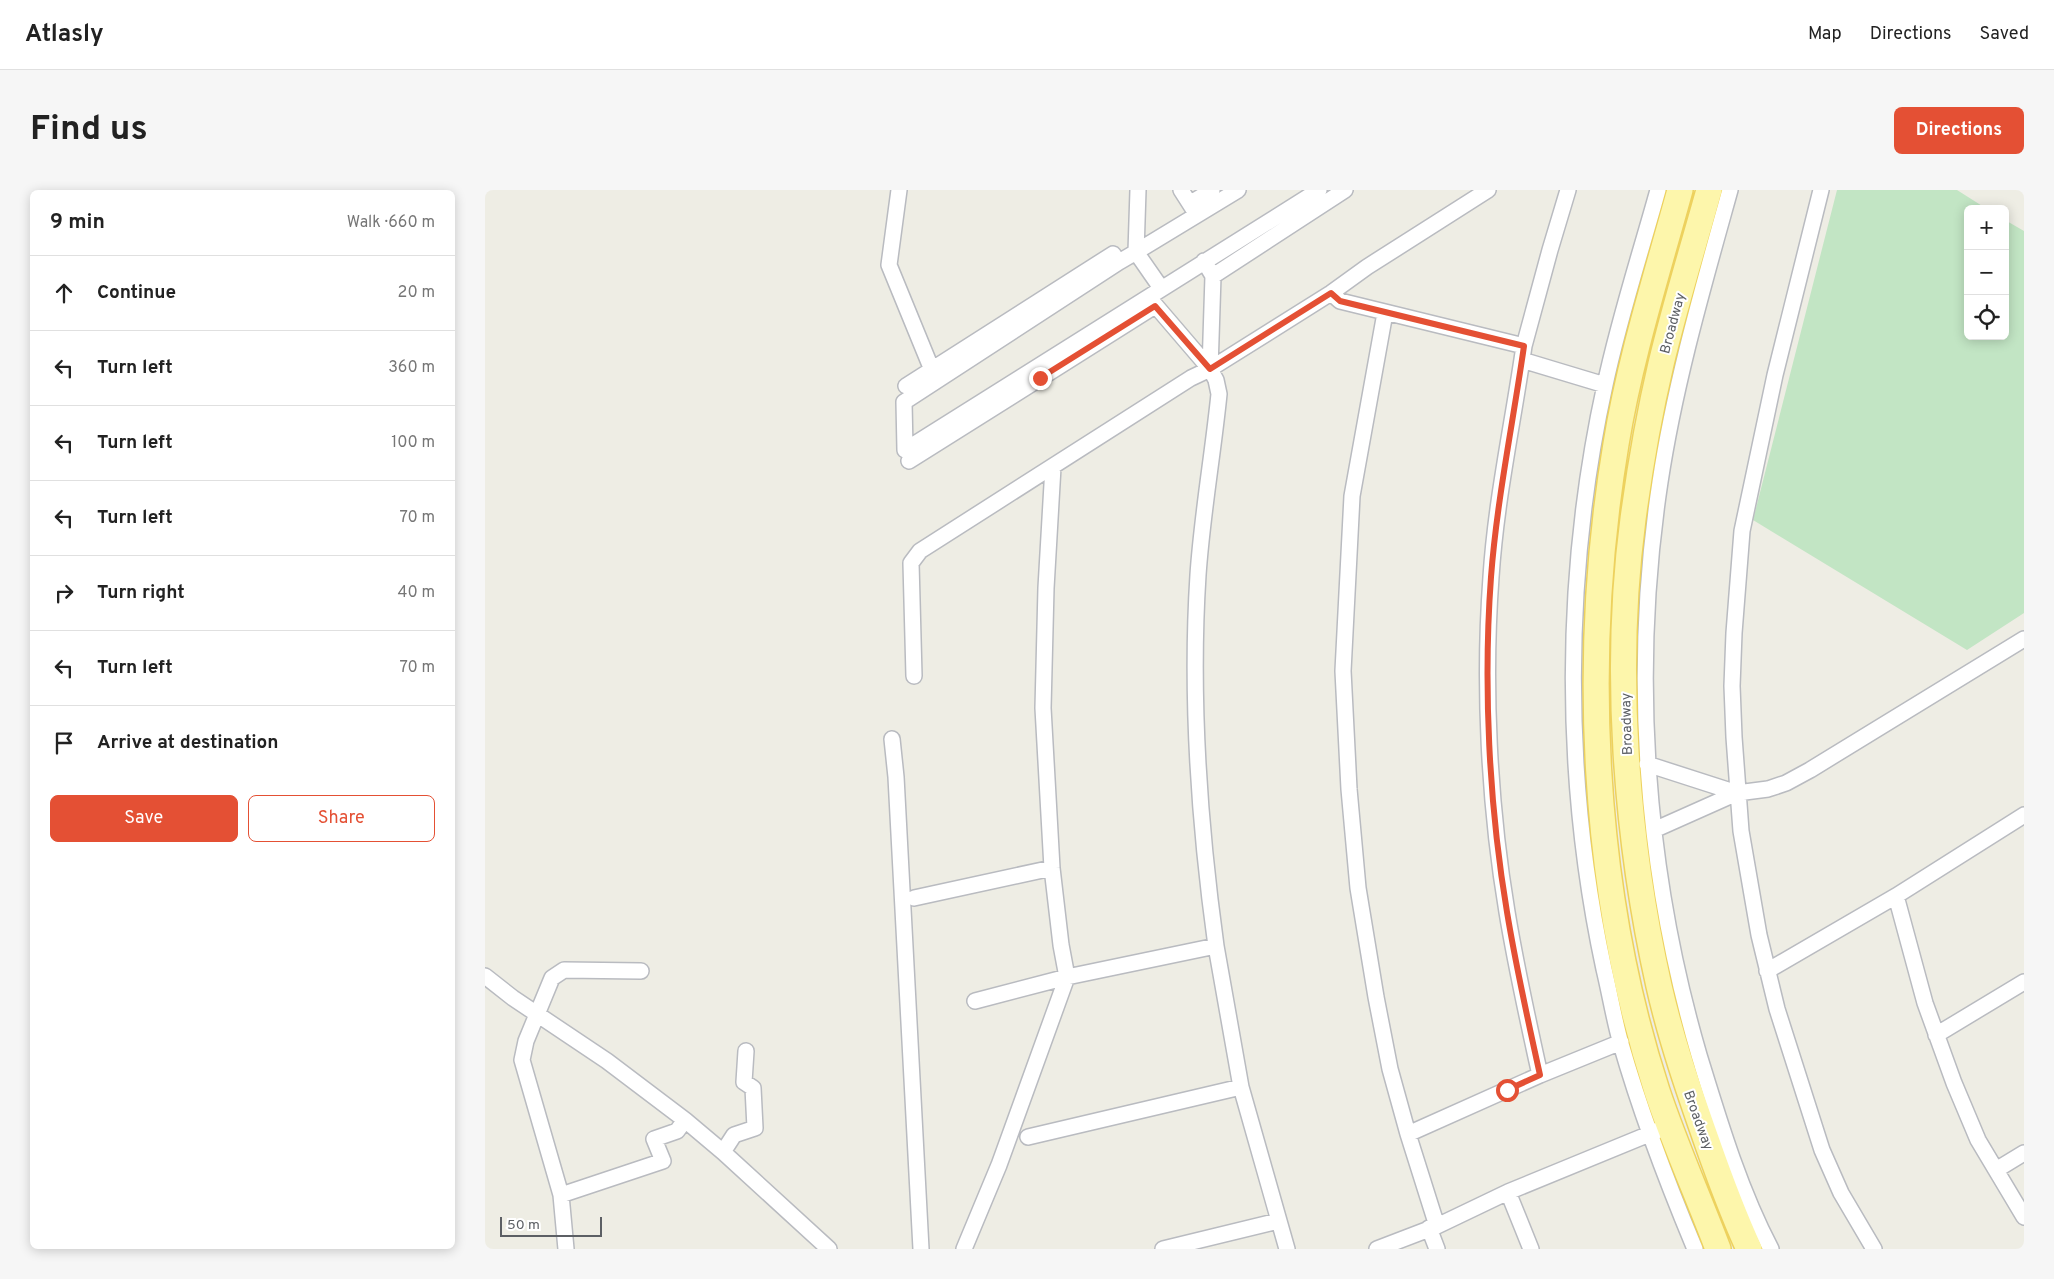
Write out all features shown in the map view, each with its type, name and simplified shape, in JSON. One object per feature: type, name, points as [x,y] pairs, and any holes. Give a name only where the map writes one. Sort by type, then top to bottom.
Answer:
[{"type":"main road","name":"Broadway","points":[[1680,190],[1627,386],[1585,638],[1614,900],[1634,1008],[1657,1090],[1659,1130],[1718,1249]]},
{"type":"main road","name":"Broadway","points":[[1709,190],[1661,362],[1633,523],[1635,640],[1625,736],[1634,842],[1643,905],[1663,954],[1659,986],[1686,1083],[1732,1211],[1749,1249]]},
{"type":"street","points":[[899,190],[889,265],[932,370]]},
{"type":"street","points":[[1138,190],[1136,252],[1161,288]]},
{"type":"street","points":[[1181,190],[1194,209]]},
{"type":"street","points":[[1212,190],[1194,209],[1136,252],[903,402],[907,455],[1151,301],[1161,288],[1301,195],[1319,190]]},
{"type":"street","points":[[1194,209],[1238,190]]},
{"type":"street","points":[[1213,276],[1345,190]]},
{"type":"street","points":[[914,676],[911,563],[920,551],[1191,378],[1210,369],[1331,293],[1367,267],[1487,190]]},
{"type":"street","points":[[1540,1075],[1506,912],[1496,830],[1490,746],[1487,655],[1491,576],[1509,432],[1523,353],[1568,190]]},
{"type":"street","points":[[1658,190],[1605,385],[1587,490],[1579,558],[1585,638],[1574,717],[1580,823],[1595,928],[1621,1042],[1659,1130],[1695,1249]]},
{"type":"street","points":[[1730,190],[1685,355],[1669,429],[1654,526],[1646,612],[1635,640],[1654,830],[1663,954],[1685,1007],[1724,1134],[1761,1230],[1771,1249]]},
{"type":"street","points":[[1821,190],[1775,375],[1742,531],[1734,624],[1733,677],[1737,793],[1741,831],[1759,936],[1777,1009],[1822,1150],[1841,1193],[1874,1249]]},
{"type":"street","points":[[907,386],[1113,254],[1119,262]]},
{"type":"street","points":[[1204,261],[1213,276],[1210,369]]},
{"type":"street","points":[[1331,293],[1340,301],[1523,353],[1605,385]]},
{"type":"street","points":[[1151,301],[1210,369],[1216,380],[1219,394],[1198,574],[1195,709],[1202,834],[1216,946],[1241,1087],[1287,1249]]},
{"type":"street","points":[[1385,313],[1352,496],[1343,671],[1349,789],[1358,888],[1375,997],[1390,1069],[1409,1134],[1437,1249]]},
{"type":"street","points":[[964,1249],[999,1165],[1067,977],[1061,945],[1052,868],[1043,708],[1046,588],[1053,467]]},
{"type":"street","points":[[1654,830],[1737,793],[1768,789],[1786,783],[2024,639]]},
{"type":"street","points":[[892,739],[897,786],[921,1249]]},
{"type":"street","points":[[1647,764],[1737,793]]},
{"type":"street","points":[[1767,971],[1896,896],[2024,815]]},
{"type":"street","points":[[914,898],[1052,868]]},
{"type":"street","points":[[1896,896],[1925,1003],[1954,1083],[1978,1140],[2024,1217]]},
{"type":"street","points":[[975,1001],[1067,977],[1216,946]]},
{"type":"street","points":[[566,1249],[561,1195],[522,1060],[526,1041],[552,978],[564,970],[641,971]]},
{"type":"street","points":[[485,976],[513,998],[607,1061],[685,1120],[723,1152],[829,1249]]},
{"type":"street","points":[[1936,1035],[2024,982]]},
{"type":"street","points":[[1409,1134],[1540,1075],[1621,1042]]},
{"type":"street","points":[[723,1152],[735,1135],[755,1128],[753,1088],[744,1082],[746,1051]]},
{"type":"street","points":[[1028,1137],[1241,1087]]},
{"type":"street","points":[[561,1195],[663,1161],[654,1139],[677,1131],[685,1120]]},
{"type":"street","points":[[1377,1249],[1433,1227],[1508,1192],[1659,1130]]},
{"type":"street","points":[[1996,1170],[2024,1153]]},
{"type":"street","points":[[1508,1192],[1531,1249]]},
{"type":"street","points":[[1163,1249],[1278,1221]]},
{"type":"green space","points":[[1837,190],[1957,190],[1981,205],[1964,205],[1964,340],[2009,340],[2009,222],[2024,231],[2024,613],[1967,650],[1753,520]]},
{"type":"route","points":[[1040,378],[1155,306],[1210,369],[1331,293],[1340,301],[1524,346],[1509,432],[1491,576],[1487,655],[1490,746],[1496,830],[1506,912],[1524,1006],[1540,1075],[1507,1090]]}]
